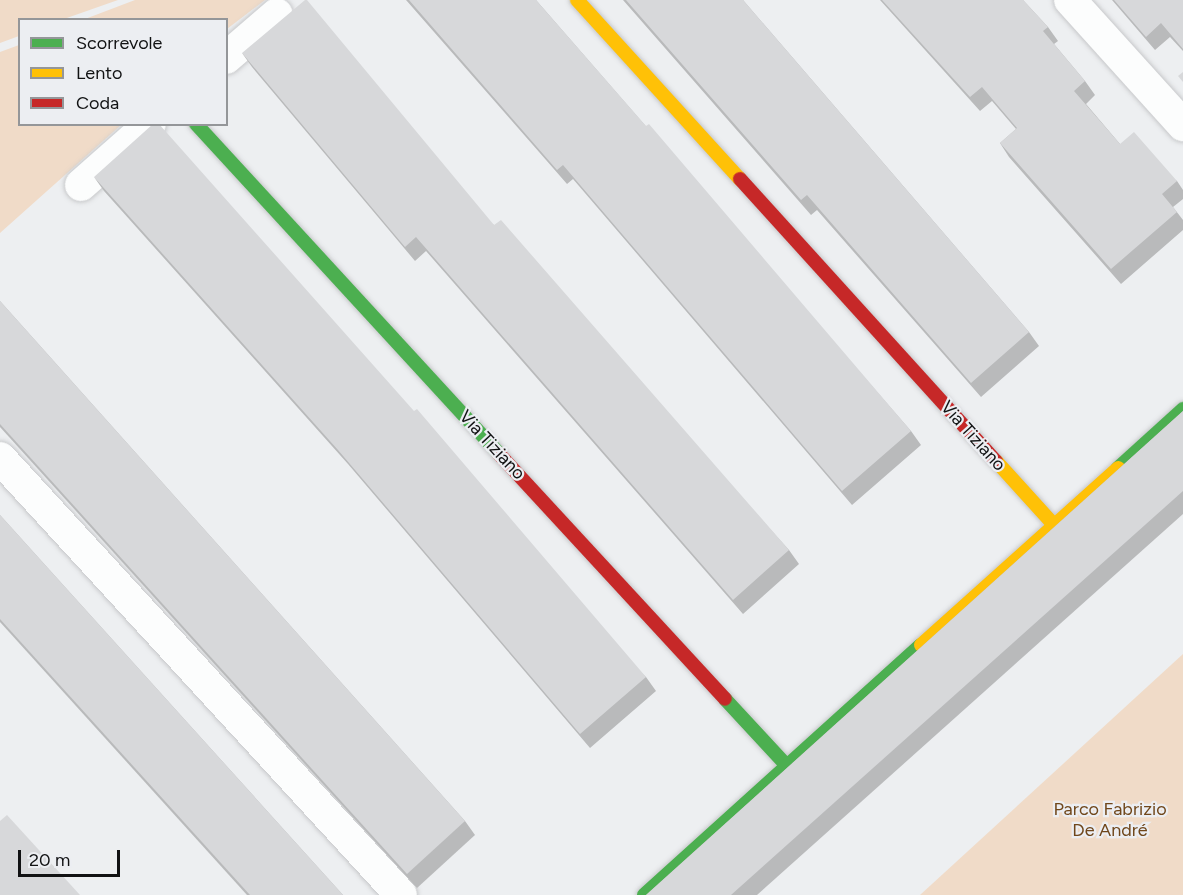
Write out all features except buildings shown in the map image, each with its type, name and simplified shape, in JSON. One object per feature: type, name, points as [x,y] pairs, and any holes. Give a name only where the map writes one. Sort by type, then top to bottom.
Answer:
[{"type":"street","name":"Via Tiziano","points":[[577,0],[1054,525]]},
{"type":"street","points":[[1070,0],[1183,125]]},
{"type":"street","points":[[228,56],[277,14]]},
{"type":"street","points":[[81,184],[148,126]]},
{"type":"street","name":"Via Tiziano","points":[[198,126],[787,766]]},
{"type":"street","points":[[644,895],[1183,409]]},
{"type":"street","points":[[0,458],[401,895]]},
{"type":"green space","points":[[0,0],[118,0],[67,18],[18,18],[18,36],[0,43]]},
{"type":"green space","points":[[135,0],[265,0],[228,28],[228,18],[88,18]]},
{"type":"green space","points":[[18,45],[18,126],[120,126],[0,233],[0,52]]},
{"type":"green space","name":"Parco Fabrizio De André","points":[[1183,654],[1183,895],[920,895]]},
{"type":"traffic: fast","points":[[198,126],[499,454]]},
{"type":"traffic: fast","points":[[1118,468],[1183,409]]},
{"type":"traffic: fast","points":[[644,895],[921,645]]},
{"type":"traffic: fast","points":[[725,699],[787,766]]},
{"type":"traffic: slow","points":[[577,0],[740,179]]},
{"type":"traffic: slow","points":[[996,461],[1054,525]]},
{"type":"traffic: slow","points":[[921,645],[1118,468]]},
{"type":"traffic: jam","points":[[740,179],[996,461]]},
{"type":"traffic: jam","points":[[499,454],[725,699]]}]
